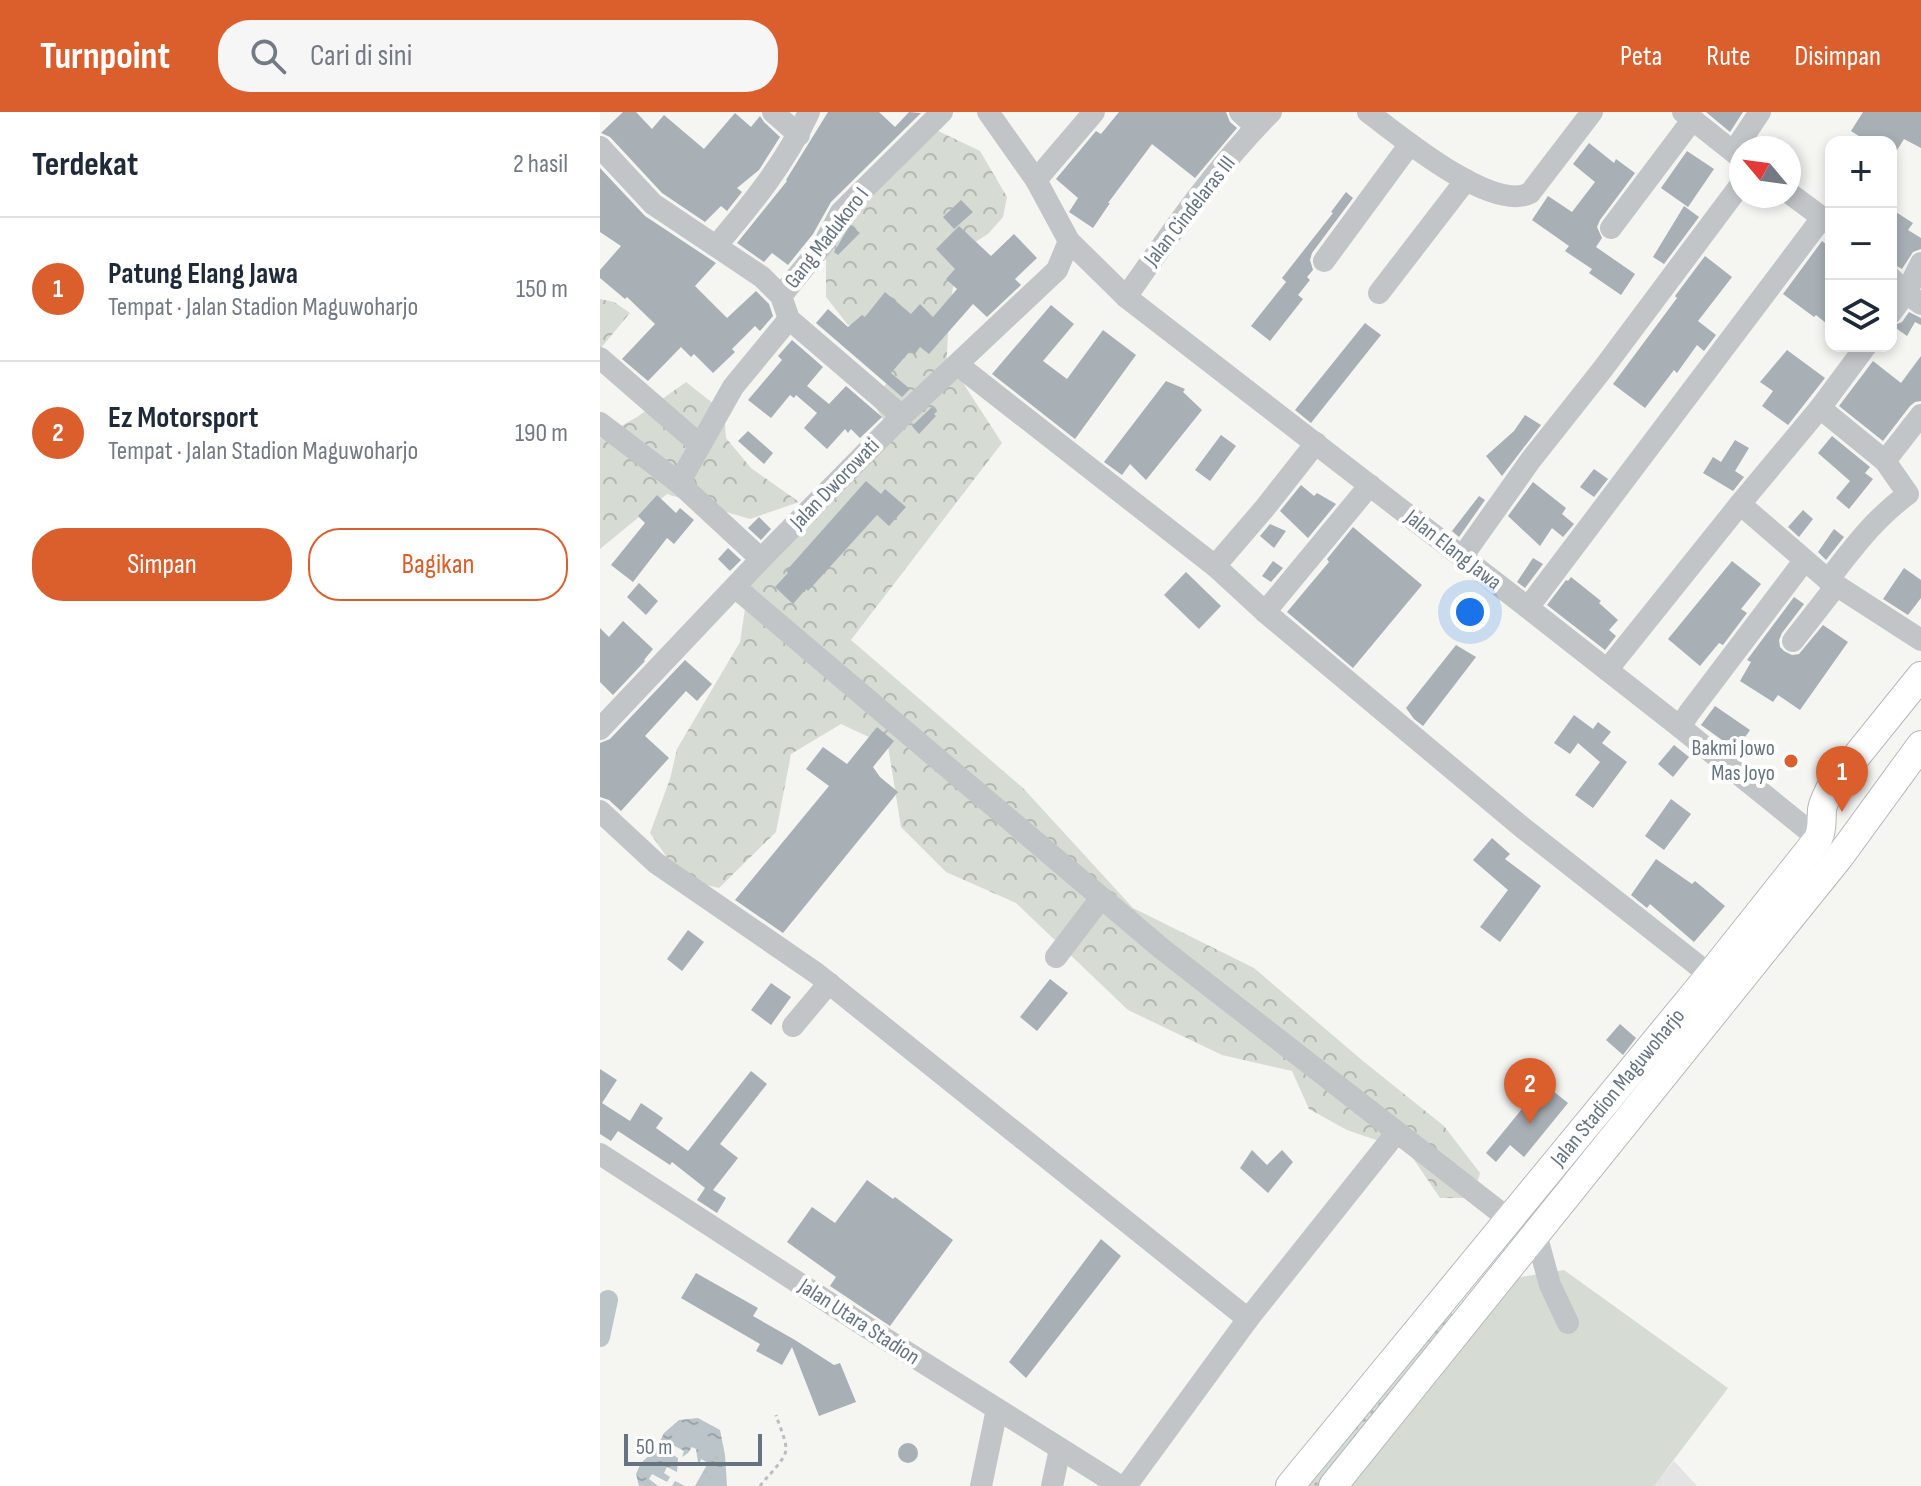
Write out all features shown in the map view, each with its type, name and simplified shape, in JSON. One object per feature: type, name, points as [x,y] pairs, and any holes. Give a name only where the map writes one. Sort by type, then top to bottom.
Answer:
[{"type":"main road","name":"Jalan Stadion Maguwoharjo","points":[[1829,847],[1823,828],[1824,800],[1921,676]]},
{"type":"main road","name":"Jalan Stadion Maguwoharjo","points":[[1290,1486],[1710,975],[1829,847],[1877,803],[1921,745]]},
{"type":"main road","points":[[1842,775],[1877,803]]},
{"type":"main road","name":"Jalan Stadion Maguwoharjo","points":[[1333,1486],[1536,1234],[1829,847]]},
{"type":"main road","points":[[1454,1286],[1478,1305]]},
{"type":"street","points":[[773,112],[799,135]]},
{"type":"street","points":[[716,246],[772,177],[799,135],[809,112]]},
{"type":"street","name":"Gang Madukoro I","points":[[781,296],[825,242],[841,212],[942,112]]},
{"type":"street","name":"Jalan Elang Jawa","points":[[988,112],[1036,180],[1069,241],[1126,297],[1527,607],[1829,847]]},
{"type":"street","points":[[1036,180],[1094,112]]},
{"type":"street","points":[[1368,112],[1466,180],[1512,196],[1530,193],[1592,112]]},
{"type":"street","points":[[1747,136],[1760,112]]},
{"type":"street","points":[[1611,228],[1688,115],[1729,148]]},
{"type":"street","name":"Jalan Cindelaras III","points":[[1126,297],[1256,117]]},
{"type":"street","points":[[1324,261],[1410,144]]},
{"type":"street","points":[[600,147],[653,204],[762,277],[781,296],[789,319],[902,416]]},
{"type":"street","points":[[1379,293],[1466,180]]},
{"type":"street","points":[[1462,557],[1530,461],[1729,200]]},
{"type":"street","points":[[1801,202],[1825,220]]},
{"type":"street","points":[[1527,607],[1825,224]]},
{"type":"street","name":"Jalan Dworowati","points":[[600,729],[902,416],[1057,270],[1069,241]]},
{"type":"street","points":[[1906,292],[1921,263]]},
{"type":"street","points":[[1057,270],[1108,281]]},
{"type":"street","points":[[679,483],[733,387],[789,319]]},
{"type":"street","points":[[1607,670],[1820,408],[1862,352]]},
{"type":"street","points":[[600,358],[700,445]]},
{"type":"street","points":[[958,365],[1215,566],[1265,612],[1523,828],[1710,975]]},
{"type":"street","points":[[1793,641],[1886,511],[1908,494],[1885,461],[1820,408]]},
{"type":"street","points":[[1885,461],[1921,415]]},
{"type":"street","points":[[600,423],[679,483],[761,559]]},
{"type":"street","points":[[1215,566],[1316,443]]},
{"type":"street","points":[[1265,612],[1370,485]]},
{"type":"street","points":[[1740,504],[1832,583],[1921,640]]},
{"type":"street","points":[[1680,727],[1804,561]]},
{"type":"street","points":[[735,587],[1162,949],[1510,1220]]},
{"type":"street","points":[[600,696],[617,712]]},
{"type":"street","points":[[600,811],[656,863],[829,983],[1248,1319]]},
{"type":"street","points":[[1056,957],[1101,898]]},
{"type":"street","points":[[793,1026],[829,983]]},
{"type":"street","points":[[1126,1486],[1248,1319],[1397,1132]]},
{"type":"street","name":"Jalan Utara Stadion","points":[[600,1154],[868,1328],[1120,1486]]},
{"type":"street","points":[[1536,1234],[1550,1285],[1568,1323]]},
{"type":"street","points":[[981,1486],[997,1409]]},
{"type":"street","points":[[1052,1486],[1060,1449]]},
{"type":"path","points":[[760,1486],[784,1458],[787,1450],[776,1415]]},
{"type":"path","points":[[708,1463],[721,1455]]},
{"type":"path","points":[[704,1471],[711,1477]]},
{"type":"shaded area","points":[[1674,1461],[1697,1486],[1653,1486]]},
{"type":"green space","points":[[932,128],[980,151],[1007,197],[1003,217],[988,234],[959,252],[949,312],[946,374],[954,369],[1002,443],[851,640],[1023,788],[1133,908],[1254,968],[1444,1126],[1480,1173],[1473,1198],[1440,1198],[1408,1151],[1347,1130],[1309,1109],[1292,1071],[1222,1055],[1128,1010],[1016,903],[946,872],[901,827],[888,746],[841,724],[791,754],[776,832],[719,888],[682,879],[650,833],[670,779],[677,749],[740,642],[751,569],[888,427],[874,405],[889,378],[861,326],[848,325],[826,297],[829,225]]},
{"type":"green space","points":[[600,299],[614,302],[630,313],[600,349]]},
{"type":"green space","points":[[686,382],[724,412],[726,438],[751,468],[799,502],[750,519],[667,494],[600,549],[600,438],[637,417]]},
{"type":"green space","points":[[1564,1270],[1728,1388],[1654,1486],[1342,1486],[1515,1278]]},
{"type":"green space","points":[[1449,1311],[1455,1316],[1454,1320],[1318,1486],[1304,1486]]},
{"type":"water","points":[[698,1418],[720,1430],[727,1486],[639,1486],[636,1474],[641,1463],[656,1449],[664,1433],[679,1420]]},
{"type":"pier","points":[[673,1445],[684,1451],[682,1457],[692,1447],[696,1449],[698,1462],[701,1459],[708,1463],[695,1486],[685,1486],[675,1481],[672,1486],[658,1486],[649,1479],[652,1474],[667,1482],[670,1477],[664,1473],[667,1467],[677,1472],[678,1458],[670,1453]]},
{"type":"building","points":[[623,112],[636,112],[652,129],[664,115],[704,149],[735,113],[751,127],[760,116],[780,137],[759,170],[737,188],[742,192],[727,211],[721,206],[705,222],[662,193],[610,137],[601,133]]},
{"type":"building","points":[[828,112],[879,112],[895,127],[909,112],[921,113],[831,202],[813,234],[788,265],[772,253],[764,262],[737,243],[787,181]]},
{"type":"building","points":[[1119,112],[1226,112],[1237,128],[1195,178],[1152,144],[1093,228],[1069,212],[1078,198],[1056,179],[1096,131],[1101,134]]},
{"type":"building","points":[[1706,112],[1743,112],[1730,132]]},
{"type":"building","points":[[1863,112],[1921,112],[1921,148],[1904,139],[1897,150],[1897,136],[1859,136],[1851,131]]},
{"type":"building","points":[[1589,143],[1614,163],[1616,159],[1635,173],[1597,227],[1602,238],[1596,247],[1635,274],[1621,295],[1589,273],[1592,269],[1565,251],[1569,246],[1532,220],[1548,196],[1572,212],[1595,182],[1573,164]]},
{"type":"building","points":[[1687,151],[1714,169],[1688,207],[1661,188]]},
{"type":"building","points":[[600,168],[645,216],[716,263],[695,286],[727,318],[756,291],[769,304],[773,316],[760,331],[755,326],[732,349],[735,352],[713,373],[694,354],[691,357],[681,347],[648,381],[622,359],[655,324],[627,297],[625,299],[600,278],[600,270],[621,246],[600,232]]},
{"type":"building","points":[[1346,192],[1353,198],[1312,253],[1310,260],[1313,270],[1307,277],[1310,280],[1298,295],[1303,299],[1270,341],[1251,326],[1286,282],[1282,278]]},
{"type":"building","points":[[961,200],[973,212],[954,229],[943,217]]},
{"type":"building","points":[[1684,206],[1699,217],[1664,264],[1653,257]]},
{"type":"building","points":[[1897,213],[1913,223],[1908,230],[1921,238],[1921,249],[1913,252],[1902,269],[1897,266]]},
{"type":"building","points":[[850,225],[860,233],[838,255],[834,252]]},
{"type":"building","points":[[959,226],[991,256],[1014,234],[1037,258],[1015,279],[1021,285],[987,317],[973,304],[929,354],[920,347],[915,354],[910,351],[891,373],[910,389],[902,397],[816,323],[828,309],[848,327],[862,315],[865,317],[885,292],[911,314],[920,304],[933,317],[957,289],[946,279],[955,269],[936,249]]},
{"type":"building","points":[[1822,241],[1825,243],[1825,322],[1783,294]]},
{"type":"building","points":[[1705,256],[1732,277],[1698,321],[1716,335],[1704,351],[1697,345],[1645,408],[1613,384]]},
{"type":"building","points":[[1051,305],[1074,324],[1043,361],[1067,379],[1103,330],[1136,355],[1075,439],[992,374]]},
{"type":"building","points":[[1909,312],[1921,318],[1921,325],[1915,322],[1907,336],[1897,329],[1897,324]]},
{"type":"building","points":[[1365,323],[1381,335],[1311,423],[1295,410]]},
{"type":"building","points":[[792,340],[823,367],[807,386],[829,404],[846,386],[882,417],[860,438],[851,429],[848,433],[845,429],[827,449],[804,428],[817,413],[796,395],[794,398],[790,395],[771,418],[748,400],[782,360],[778,356]]},
{"type":"building","points":[[1787,350],[1825,378],[1788,425],[1762,406],[1773,391],[1760,382]]},
{"type":"building","points":[[1921,356],[1921,401],[1910,406],[1883,441],[1839,406],[1873,361],[1901,383]]},
{"type":"building","points":[[1166,381],[1185,389],[1183,392],[1202,410],[1146,480],[1130,464],[1122,475],[1104,462]]},
{"type":"building","points":[[932,407],[937,411],[936,416],[919,434],[912,426]]},
{"type":"building","points":[[1525,415],[1541,425],[1502,476],[1486,456],[1514,431]]},
{"type":"building","points":[[748,431],[773,453],[764,464],[738,441]]},
{"type":"building","points":[[1221,435],[1236,446],[1210,481],[1195,470]]},
{"type":"building","points":[[1832,436],[1870,467],[1865,473],[1873,479],[1849,509],[1836,498],[1850,481],[1818,453]]},
{"type":"building","points":[[1735,440],[1749,448],[1735,471],[1744,477],[1733,491],[1703,473],[1713,457],[1721,462]]},
{"type":"building","points":[[1594,469],[1608,479],[1594,497],[1580,487]]},
{"type":"building","points":[[866,481],[881,494],[885,489],[906,507],[889,526],[877,515],[793,604],[775,587]]},
{"type":"building","points":[[1533,482],[1566,508],[1562,514],[1574,524],[1563,537],[1552,528],[1540,546],[1508,516]]},
{"type":"building","points":[[1301,485],[1314,496],[1317,493],[1336,504],[1308,538],[1280,511]]},
{"type":"building","points":[[657,495],[676,513],[680,508],[694,520],[674,544],[667,538],[633,582],[611,565],[645,523],[638,516]]},
{"type":"building","points":[[1479,496],[1485,500],[1459,537],[1452,531]]},
{"type":"building","points":[[1803,510],[1813,519],[1799,537],[1788,527]]},
{"type":"building","points":[[759,517],[771,529],[761,540],[748,528]]},
{"type":"building","points":[[1270,524],[1286,531],[1274,548],[1260,536]]},
{"type":"building","points":[[1353,527],[1422,585],[1353,668],[1287,612],[1329,562],[1327,559]]},
{"type":"building","points":[[1834,529],[1844,537],[1826,560],[1818,552]]},
{"type":"building","points":[[728,548],[741,560],[730,571],[718,559]]},
{"type":"building","points":[[1533,558],[1543,564],[1525,588],[1517,582]]},
{"type":"building","points":[[1273,561],[1283,568],[1271,582],[1262,576]]},
{"type":"building","points":[[1732,561],[1761,584],[1741,609],[1747,613],[1723,645],[1719,643],[1700,666],[1668,639]]},
{"type":"building","points":[[1904,568],[1921,580],[1921,598],[1908,615],[1883,599]]},
{"type":"building","points":[[1186,572],[1221,606],[1199,629],[1164,595]]},
{"type":"building","points":[[1571,577],[1601,601],[1599,603],[1618,620],[1609,630],[1616,636],[1605,650],[1547,605]]},
{"type":"building","points":[[639,583],[658,601],[646,615],[627,597]]},
{"type":"building","points":[[1794,597],[1804,604],[1779,640],[1784,651],[1799,654],[1823,625],[1848,642],[1800,710],[1778,695],[1773,702],[1740,681],[1751,662],[1747,660]]},
{"type":"building","points":[[623,621],[653,649],[613,695],[600,682],[600,628],[609,637]]},
{"type":"building","points":[[1456,645],[1476,657],[1423,726],[1406,708]]},
{"type":"building","points":[[685,660],[712,684],[697,701],[686,691],[645,736],[669,758],[621,811],[609,800],[600,797],[600,743],[610,739]]},
{"type":"building","points":[[1715,706],[1750,730],[1736,750],[1701,725]]},
{"type":"building","points":[[1574,715],[1593,729],[1598,722],[1611,732],[1602,743],[1627,762],[1593,808],[1575,795],[1600,762],[1578,743],[1570,754],[1554,743]]},
{"type":"building","points":[[877,727],[894,741],[873,767],[898,792],[783,933],[735,900],[829,786],[806,769],[823,747],[847,764]]},
{"type":"building","points":[[1674,745],[1689,757],[1673,777],[1658,764]]},
{"type":"building","points":[[1671,799],[1691,814],[1664,850],[1645,836]]},
{"type":"building","points":[[1492,838],[1510,854],[1505,859],[1541,886],[1500,942],[1480,927],[1508,890],[1473,860]]},
{"type":"building","points":[[1656,859],[1692,884],[1695,881],[1725,906],[1694,942],[1650,904],[1647,908],[1631,895]]},
{"type":"building","points":[[688,930],[704,942],[682,971],[667,959]]},
{"type":"building","points":[[1050,979],[1068,993],[1037,1031],[1020,1017]]},
{"type":"building","points":[[771,983],[791,997],[771,1025],[751,1010]]},
{"type":"building","points":[[1620,1024],[1636,1038],[1623,1055],[1606,1040]]},
{"type":"building","points":[[600,1069],[617,1080],[602,1103],[630,1121],[641,1103],[663,1118],[656,1128],[688,1151],[751,1071],[767,1084],[720,1144],[738,1158],[713,1190],[726,1198],[717,1213],[697,1200],[705,1188],[672,1162],[670,1165],[618,1131],[611,1141],[600,1134]]},
{"type":"building","points":[[1543,1083],[1568,1103],[1524,1157],[1510,1145],[1496,1162],[1486,1153]]},
{"type":"building","points":[[1252,1150],[1267,1165],[1282,1150],[1293,1162],[1268,1193],[1240,1168]]},
{"type":"building","points":[[867,1180],[953,1240],[890,1326],[830,1286],[836,1277],[787,1242],[812,1207],[835,1223]]},
{"type":"building","points":[[1101,1239],[1121,1256],[1026,1378],[1009,1362]]},
{"type":"building","points":[[696,1273],[758,1308],[753,1316],[834,1365],[840,1363],[856,1402],[819,1416],[792,1347],[782,1365],[756,1351],[760,1344],[681,1298]]},
{"type":"building","points":[[908,1443],[915,1446],[918,1453],[915,1460],[908,1463],[901,1460],[898,1453],[901,1446]]},
{"type":"waterway","points":[[600,1337],[608,1300]]},
{"type":"place","name":"Bakmi Jowo Mas Joyo","points":[[1791,761]]},
{"type":"place","name":"Patung Elang Jawa","points":[[1842,812]]},
{"type":"place","name":"Ez Motorsport","points":[[1530,1124]]}]
